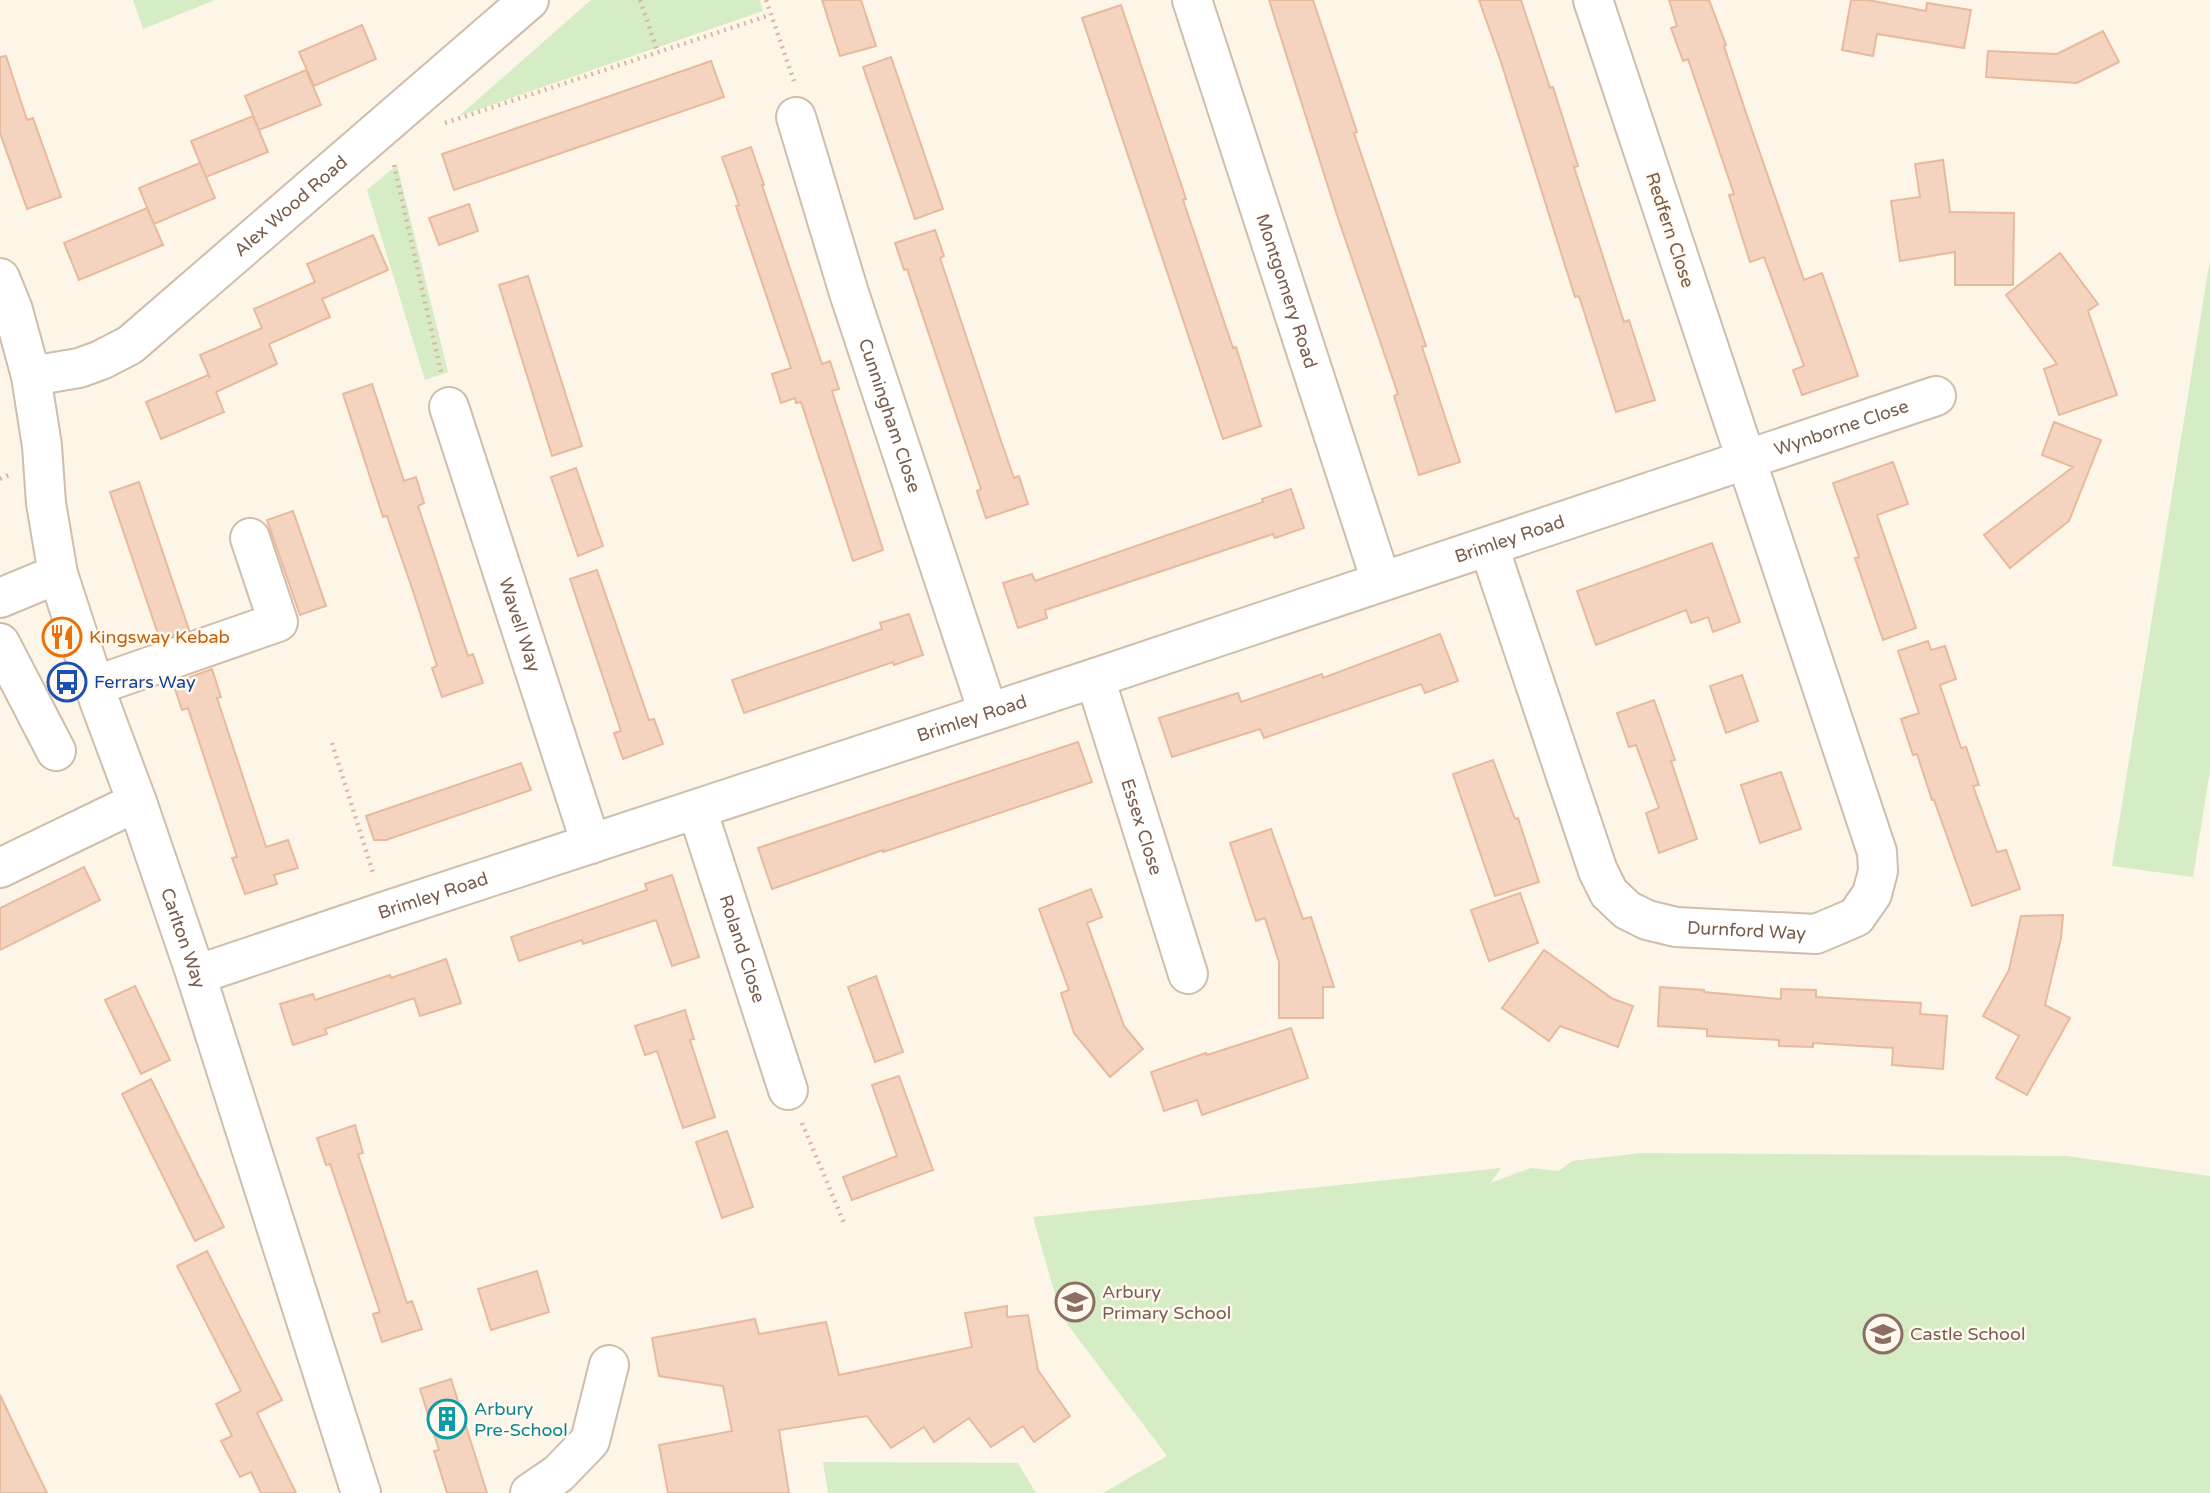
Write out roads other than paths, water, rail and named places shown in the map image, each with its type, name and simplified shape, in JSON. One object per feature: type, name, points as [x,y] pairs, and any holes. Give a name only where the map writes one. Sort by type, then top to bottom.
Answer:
[{"type":"street","name":"Alex Wood Road","points":[[31,376],[79,368],[130,345],[530,0]]},
{"type":"street","name":"Montgomery Road","points":[[1192,0],[1381,581]]},
{"type":"street","name":"Redfern Close","points":[[1593,0],[1746,460]]},
{"type":"street","name":"Cunningham Close","points":[[796,117],[849,293],[988,712]]},
{"type":"street","name":"Carlton Way","points":[[0,278],[13,310],[31,376],[42,446],[46,503],[58,575],[94,686],[196,975],[361,1493]]},
{"type":"street","name":"Wynborne Close","points":[[1746,460],[1936,396]]},
{"type":"street","name":"Wavell Way","points":[[449,407],[591,844]]},
{"type":"street","name":"Brimley Road","points":[[196,975],[1746,460]]},
{"type":"street","name":"Durnford Way","points":[[1489,547],[1598,871],[1609,893],[1627,910],[1647,920],[1675,927],[1816,934],[1856,917],[1872,894],[1878,871],[1877,852],[1746,460]]},
{"type":"street","points":[[94,686],[278,622],[250,538]]},
{"type":"street","points":[[0,597],[58,575]]},
{"type":"street","points":[[0,643],[56,751]]},
{"type":"street","name":"Essex Close","points":[[1095,678],[1188,974]]},
{"type":"street","points":[[0,868],[137,802]]},
{"type":"street","name":"Roland Close","points":[[697,809],[788,1090]]},
{"type":"street","points":[[530,1493],[558,1474],[590,1441],[609,1365]]},
{"type":"place","name":"Kingsway Kebab","points":[[62,637]]},
{"type":"place","name":"Ferrars Way","points":[[67,682]]},
{"type":"place","name":"Arbury Primary School","points":[[1075,1302]]},
{"type":"place","name":"Castle School","points":[[1883,1334]]},
{"type":"place","name":"Arbury Pre-School","points":[[447,1419]]}]
